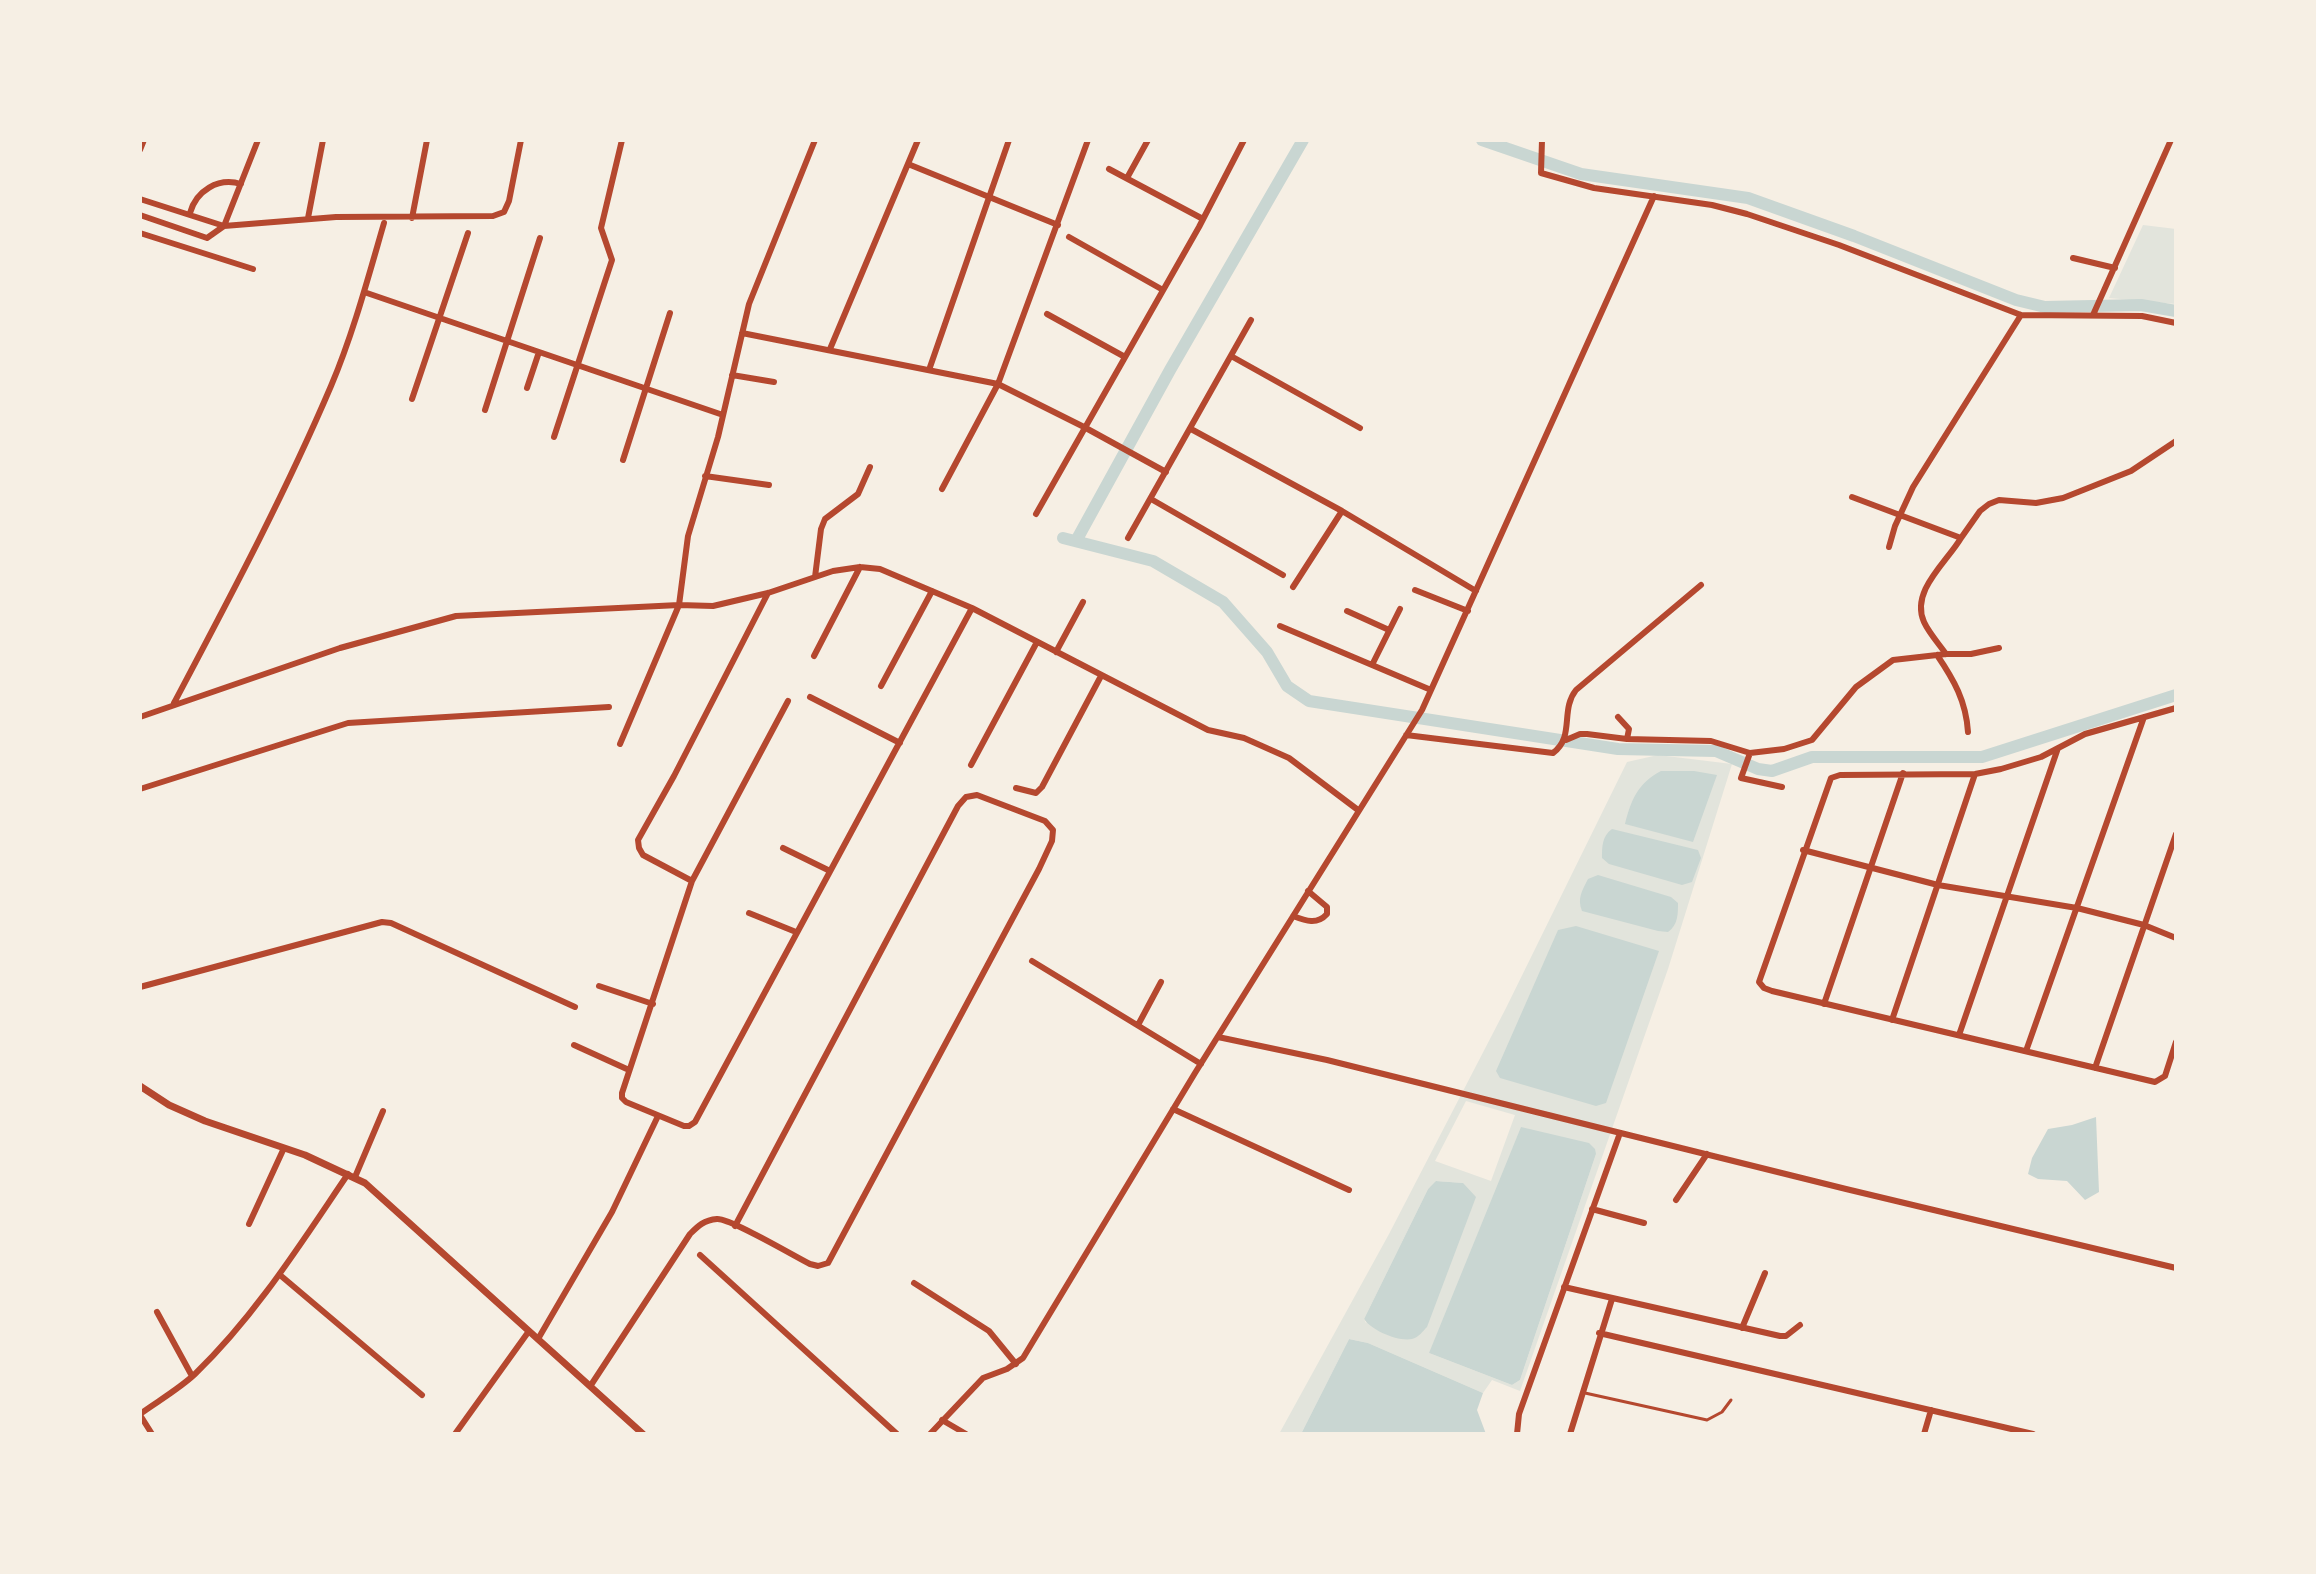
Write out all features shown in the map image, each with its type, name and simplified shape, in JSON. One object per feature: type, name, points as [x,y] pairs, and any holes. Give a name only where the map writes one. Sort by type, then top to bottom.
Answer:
[{"type":"street","points":[[140,150],[144,140]]},
{"type":"street","points":[[140,215],[207,238],[224,226],[258,140]]},
{"type":"street","points":[[308,218],[323,140]]},
{"type":"street","points":[[412,218],[427,140]]},
{"type":"street","points":[[140,199],[224,226],[308,218],[493,216],[504,212],[509,201],[521,140]]},
{"type":"street","points":[[554,437],[612,260],[601,228],[622,140]]},
{"type":"street","points":[[620,744],[679,605],[688,536],[723,415],[754,290],[815,140]]},
{"type":"street","points":[[830,349],[918,140]]},
{"type":"street","points":[[929,370],[1009,140]]},
{"type":"street","points":[[942,489],[998,384],[1088,140]]},
{"type":"street","points":[[1127,178],[1148,140]]},
{"type":"street","points":[[1036,514],[1203,219],[1244,140]]},
{"type":"street","points":[[1542,140],[1541,173],[1569,183],[1712,205],[1761,219],[1839,245],[2021,315],[2094,313],[2142,316],[2176,323]]},
{"type":"street","points":[[2094,313],[2171,140]]},
{"type":"street","points":[[908,164],[1058,225]]},
{"type":"street","points":[[1109,169],[1203,219]]},
{"type":"street","points":[[190,213],[204,190],[225,182],[241,184]]},
{"type":"street","points":[[930,1434],[983,1378],[1023,1358],[1173,1109],[1422,710],[1654,196]]},
{"type":"street","points":[[174,703],[245,570],[332,384],[384,223]]},
{"type":"street","points":[[140,233],[253,269]]},
{"type":"street","points":[[412,399],[468,233]]},
{"type":"street","points":[[1069,237],[1163,290]]},
{"type":"street","points":[[485,410],[540,238]]},
{"type":"street","points":[[2073,258],[2115,268]]},
{"type":"street","points":[[364,292],[723,415]]},
{"type":"street","points":[[623,460],[670,313]]},
{"type":"street","points":[[1047,314],[1125,357]]},
{"type":"street","points":[[1889,547],[1913,487],[2021,315]]},
{"type":"street","points":[[1128,538],[1251,320]]},
{"type":"street","points":[[742,333],[998,384],[1166,472]]},
{"type":"street","points":[[527,388],[539,352]]},
{"type":"street","points":[[1231,356],[1360,428]]},
{"type":"street","points":[[732,375],[774,382]]},
{"type":"street","points":[[1191,429],[1342,511],[1476,591]]},
{"type":"street","points":[[1946,654],[1924,623],[1920,611],[1922,598],[1929,582],[1980,511],[1999,500],[2049,502],[2063,498],[2131,471],[2176,441]]},
{"type":"street","points":[[815,577],[825,519],[858,494],[870,467]]},
{"type":"street","points":[[705,476],[769,485]]},
{"type":"street","points":[[1852,497],[1961,538]]},
{"type":"street","points":[[1151,499],[1283,575]]},
{"type":"street","points":[[1293,587],[1342,511]]},
{"type":"street","points":[[140,717],[368,640],[456,616],[713,606],[768,593],[833,571],[860,567],[880,569],[972,608],[1208,730],[1244,738],[1289,758],[1358,810]]},
{"type":"street","points":[[814,656],[860,567]]},
{"type":"street","points":[[1566,740],[1568,705],[1576,690],[1701,585]]},
{"type":"street","points":[[1415,590],[1468,611]]},
{"type":"street","points":[[881,686],[932,591]]},
{"type":"street","points":[[692,881],[643,855],[638,840],[768,593]]},
{"type":"street","points":[[1056,652],[1083,602]]},
{"type":"street","points":[[788,701],[692,881],[622,1098],[684,1126],[695,1122],[972,608]]},
{"type":"street","points":[[1372,665],[1400,609]]},
{"type":"street","points":[[1347,611],[1389,630]]},
{"type":"street","points":[[1280,626],[1431,690]]},
{"type":"street","points":[[971,765],[1037,642]]},
{"type":"street","points":[[1406,734],[1553,753],[1566,740],[1580,734],[1627,739],[1711,741],[1750,753],[1784,749],[1812,740],[1848,696],[1876,670],[1893,660],[1971,654],[1999,648]]},
{"type":"street","points":[[1937,655],[1959,690],[1966,711],[1968,732]]},
{"type":"street","points":[[1016,788],[1036,793],[1042,787],[1101,676]]},
{"type":"street","points":[[810,697],[900,743]]},
{"type":"street","points":[[140,789],[348,723],[609,707]]},
{"type":"street","points":[[2176,708],[2073,738],[2019,765],[1975,774],[1903,773],[1831,778],[1803,850],[1759,982],[1764,988],[1824,1004],[2155,1082],[2165,1076],[2176,1042]]},
{"type":"street","points":[[1618,717],[1629,729],[1627,739]]},
{"type":"street","points":[[2026,1051],[2144,717]]},
{"type":"street","points":[[1959,1035],[2059,746]]},
{"type":"street","points":[[1750,753],[1741,778],[1782,787]]},
{"type":"street","points":[[1824,1004],[1903,773]]},
{"type":"street","points":[[1892,1020],[1975,774]]},
{"type":"street","points":[[591,1385],[690,1234],[703,1222],[721,1218],[735,1226],[810,1264],[818,1266],[828,1263],[1039,869],[1052,841],[1053,830],[1045,821],[977,795],[966,797],[958,806],[735,1226]]},
{"type":"street","points":[[2095,1068],[2176,834]]},
{"type":"street","points":[[783,848],[830,871]]},
{"type":"street","points":[[1803,850],[1938,885],[2077,908],[2144,925],[2176,938]]},
{"type":"street","points":[[1293,916],[1312,922],[1323,919],[1327,914],[1327,907],[1308,891]]},
{"type":"street","points":[[749,913],[796,932]]},
{"type":"street","points":[[140,987],[382,922],[391,923],[575,1007]]},
{"type":"street","points":[[1032,961],[1201,1064]]},
{"type":"street","points":[[1138,1025],[1161,982]]},
{"type":"street","points":[[599,986],[653,1004]]},
{"type":"street","points":[[1218,1037],[1327,1060],[2176,1268]]},
{"type":"street","points":[[574,1045],[629,1070]]},
{"type":"street","points":[[140,1086],[169,1105],[205,1121],[284,1148],[365,1183],[643,1434]]},
{"type":"street","points":[[1173,1109],[1349,1190]]},
{"type":"street","points":[[152,1434],[140,1414],[192,1376],[280,1275],[352,1175],[383,1111]]},
{"type":"street","points":[[538,1339],[612,1212],[658,1116]]},
{"type":"street","points":[[1517,1434],[1519,1414],[1620,1133]]},
{"type":"street","points":[[249,1224],[284,1148]]},
{"type":"street","points":[[1676,1200],[1707,1154]]},
{"type":"street","points":[[1592,1209],[1644,1223]]},
{"type":"street","points":[[700,1255],[897,1434]]},
{"type":"street","points":[[1742,1328],[1765,1273]]},
{"type":"street","points":[[280,1275],[422,1395]]},
{"type":"street","points":[[914,1283],[989,1331],[1016,1364]]},
{"type":"street","points":[[1564,1287],[1780,1336],[1786,1336],[1800,1325]]},
{"type":"street","points":[[1570,1434],[1612,1299]]},
{"type":"street","points":[[157,1312],[192,1376]]},
{"type":"street","points":[[455,1434],[529,1331]]},
{"type":"street","points":[[1599,1333],[2033,1434]]},
{"type":"street","points":[[1924,1434],[1931,1410]]},
{"type":"street","points":[[942,1420],[966,1434]]},
{"type":"lane","points":[[1582,1392],[1707,1420],[1722,1412],[1731,1400]]},
{"type":"shaded area","points":[[2143,225],[2176,229],[2176,304],[2109,298]]},
{"type":"shaded area","points":[[1658,755],[1732,764],[1668,969],[1520,1391],[1492,1380],[1483,1393],[1368,1343],[1349,1339],[1301,1434],[1279,1434],[1389,1234],[1506,1008],[1627,762]],"holes":[[[1466,1101],[1515,1115],[1491,1181],[1435,1161]],[[1596,1154],[1520,1380],[1512,1385],[1429,1353]],[[1437,1181],[1463,1183],[1366,1323],[1364,1319],[1428,1189]]]},
{"type":"shaded area","points":[[1661,771],[1717,775],[1693,842],[1625,824],[1637,793]]},
{"type":"shaded area","points":[[1612,829],[1698,850],[1701,858],[1692,882],[1682,885],[1609,864],[1602,858],[1602,850],[1604,838]]},
{"type":"shaded area","points":[[1598,875],[1671,897],[1678,903],[1674,926],[1668,932],[1658,931],[1582,911],[1582,891],[1588,879]]},
{"type":"shaded area","points":[[1576,926],[1659,951],[1606,1103],[1596,1106],[1500,1078],[1496,1071],[1558,930]]},
{"type":"shaded area","points":[[2096,1117],[2099,1192],[2085,1200],[2067,1181],[2038,1179],[2028,1174],[2032,1158],[2048,1129]]},
{"type":"shaded area","points":[[1521,1127],[1589,1143],[1596,1154],[1520,1380],[1512,1385],[1429,1353]]},
{"type":"shaded area","points":[[1436,1181],[1463,1183],[1476,1197],[1427,1327],[1412,1339],[1393,1337],[1372,1327],[1364,1319],[1428,1189]]},
{"type":"shaded area","points":[[1349,1339],[1368,1343],[1483,1393],[1477,1410],[1486,1434],[1301,1434]]},
{"type":"waterway","points":[[1076,541],[1170,370],[1303,140]]},
{"type":"waterway","points":[[1482,140],[1581,174],[1748,198],[2016,300],[2045,307],[2141,305],[2176,311]]},
{"type":"waterway","points":[[1063,538],[1153,561],[1223,602],[1267,652],[1287,686],[1309,701],[1618,749],[1716,751],[1758,769],[1772,771],[1812,757],[1982,757],[2176,695]]}]
